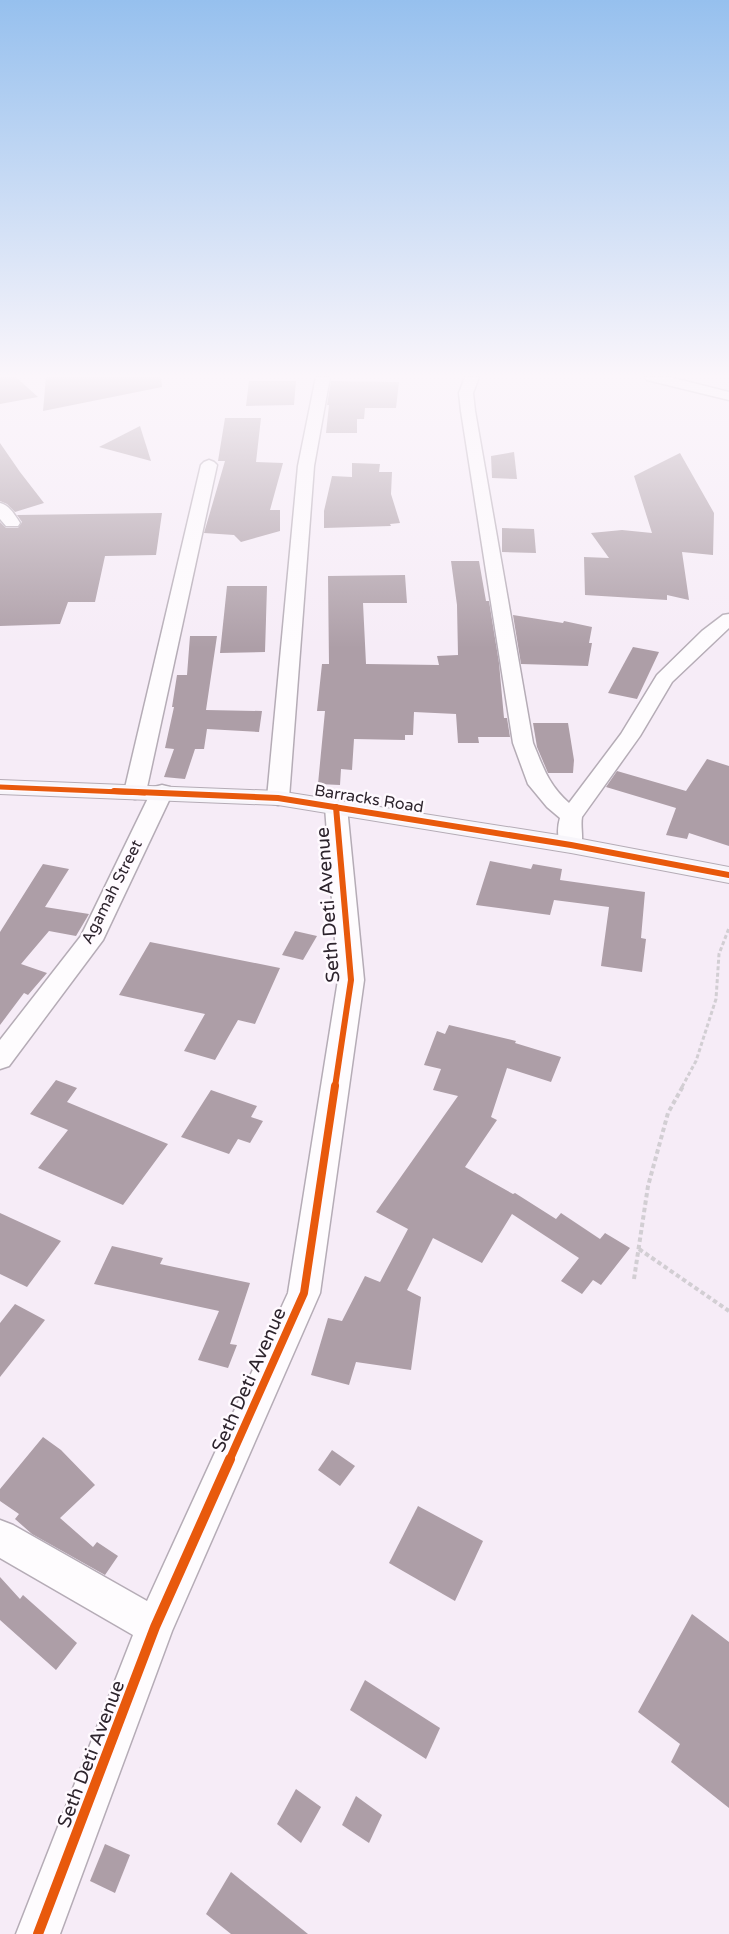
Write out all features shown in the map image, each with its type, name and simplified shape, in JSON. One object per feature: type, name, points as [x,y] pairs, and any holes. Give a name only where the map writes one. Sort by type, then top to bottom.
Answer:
[{"type":"street","points":[[135,792],[207,467]]},
{"type":"street","points":[[278,798],[306,467]]},
{"type":"street","points":[[477,467],[523,743],[539,784],[570,816]]},
{"type":"street","points":[[0,508],[12,523]]},
{"type":"street","points":[[571,845],[570,816],[630,736],[664,679],[709,635],[729,619]]},
{"type":"street","name":"Barracks Road","points":[[0,787],[278,798],[571,845],[729,875]]},
{"type":"street","name":"Agamah Street","points":[[0,1059],[91,940],[162,792]]},
{"type":"street","name":"Seth Deti Avenue","points":[[38,1934],[155,1627],[304,1293],[351,980],[336,807]]},
{"type":"street","points":[[0,1538],[155,1627]]},
{"type":"path","points":[[634,1279],[648,1186],[668,1113],[696,1061],[716,998],[719,954],[729,928]]},
{"type":"path","points":[[639,1249],[729,1311]]},
{"type":"building","points":[[0,467],[17,467],[44,503],[15,512],[7,504],[0,501]]},
{"type":"building","points":[[223,467],[282,467],[270,510],[280,510],[280,531],[241,542],[234,535],[204,533]]},
{"type":"building","points":[[352,467],[380,467],[379,472],[392,472],[391,494],[400,523],[390,524],[391,526],[324,528],[324,511],[332,476],[352,477]]},
{"type":"building","points":[[492,467],[516,467],[517,479],[492,478]]},
{"type":"building","points":[[651,467],[688,467],[714,513],[713,555],[682,552],[689,600],[667,595],[667,600],[585,595],[584,557],[609,558],[591,533],[622,530],[652,533],[634,476]]},
{"type":"building","points":[[162,513],[156,555],[105,556],[95,602],[68,602],[60,624],[0,626],[0,522],[6,528],[18,528],[22,522],[17,515]]},
{"type":"building","points":[[502,528],[534,529],[536,553],[502,552]]},
{"type":"building","points":[[451,561],[479,561],[486,601],[489,601],[499,663],[504,718],[507,718],[510,737],[478,737],[479,743],[458,743],[456,714],[414,712],[413,735],[405,735],[405,740],[354,739],[352,770],[341,769],[340,785],[318,784],[325,711],[317,711],[322,664],[329,664],[328,576],[405,575],[407,603],[363,603],[366,664],[439,665],[437,656],[458,655],[457,605]]},
{"type":"building","points":[[227,586],[267,586],[265,652],[220,653]]},
{"type":"building","points":[[513,615],[563,623],[564,621],[592,627],[589,643],[592,643],[588,666],[521,664]]},
{"type":"building","points":[[190,636],[217,636],[206,710],[262,711],[259,732],[207,729],[204,749],[195,749],[185,779],[164,777],[174,749],[165,748],[174,707],[172,707],[177,675],[187,675]]},
{"type":"building","points":[[633,647],[659,652],[637,699],[608,693]]},
{"type":"building","points":[[533,723],[568,723],[574,760],[573,773],[548,773],[537,747]]},
{"type":"building","points":[[707,759],[729,766],[729,846],[689,833],[687,839],[666,835],[676,808],[606,787],[617,771],[686,791]]},
{"type":"building","points":[[490,861],[531,869],[533,864],[562,869],[560,880],[645,892],[641,938],[646,939],[642,972],[601,966],[609,907],[554,900],[550,915],[476,905]]},
{"type":"building","points":[[43,864],[69,869],[45,907],[89,914],[76,936],[49,931],[21,964],[47,973],[28,995],[24,993],[0,1025],[0,932]]},
{"type":"building","points":[[295,931],[317,936],[303,960],[282,955]]},
{"type":"building","points":[[150,942],[280,968],[255,1024],[238,1020],[215,1060],[184,1051],[205,1014],[119,995]]},
{"type":"building","points":[[449,1025],[516,1041],[515,1043],[561,1057],[551,1082],[507,1068],[491,1117],[497,1120],[465,1167],[513,1194],[515,1193],[556,1219],[561,1213],[600,1239],[605,1233],[630,1248],[601,1285],[593,1280],[582,1294],[561,1281],[579,1258],[512,1214],[482,1263],[433,1238],[407,1290],[421,1297],[411,1370],[356,1362],[349,1385],[311,1375],[328,1318],[342,1321],[365,1276],[380,1282],[408,1229],[376,1212],[458,1096],[433,1090],[441,1069],[424,1065],[437,1031],[445,1034]]},
{"type":"building","points":[[56,1080],[77,1088],[67,1102],[168,1144],[123,1205],[38,1168],[68,1130],[30,1114]]},
{"type":"building","points":[[211,1090],[257,1106],[251,1117],[263,1121],[250,1143],[238,1139],[229,1154],[181,1137]]},
{"type":"building","points":[[0,1213],[61,1241],[27,1287],[0,1274]]},
{"type":"building","points":[[112,1246],[163,1258],[160,1264],[250,1283],[230,1344],[237,1345],[228,1368],[198,1360],[219,1311],[94,1284]]},
{"type":"building","points":[[15,1304],[45,1320],[0,1377],[0,1323]]},
{"type":"building","points":[[43,1437],[61,1450],[95,1485],[60,1518],[93,1547],[97,1542],[118,1556],[105,1575],[32,1534],[15,1519],[19,1514],[0,1501],[0,1489]]},
{"type":"building","points":[[332,1450],[355,1466],[340,1486],[318,1470]]},
{"type":"building","points":[[418,1506],[483,1541],[455,1601],[389,1563]]},
{"type":"building","points":[[0,1577],[20,1599],[23,1595],[77,1643],[56,1670],[0,1620]]},
{"type":"building","points":[[692,1614],[729,1642],[729,1808],[671,1762],[680,1744],[638,1712]]},
{"type":"building","points":[[365,1680],[440,1728],[426,1759],[350,1710]]},
{"type":"building","points":[[296,1789],[321,1807],[301,1843],[277,1824]]},
{"type":"building","points":[[356,1796],[382,1815],[369,1843],[342,1825]]},
{"type":"building","points":[[105,1844],[130,1855],[115,1893],[90,1881]]},
{"type":"building","points":[[231,1872],[308,1934],[231,1934],[206,1914]]},
{"type":"cycle path","points":[[0,787],[278,798],[571,845],[729,875]]},
{"type":"cycle path","points":[[38,1934],[155,1627],[304,1293],[351,980],[336,807]]}]
